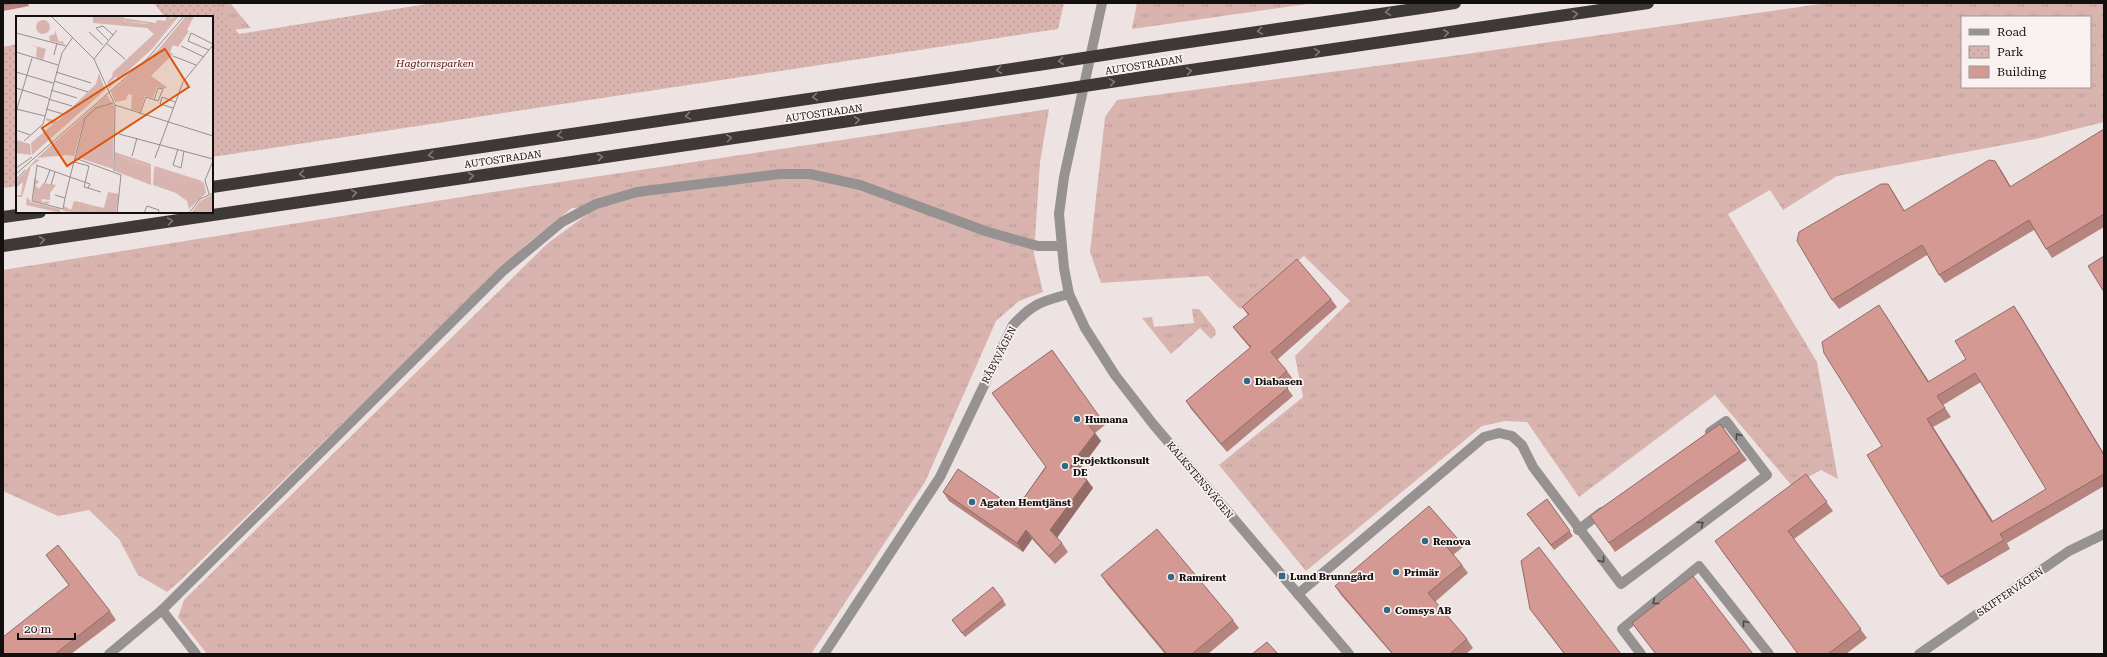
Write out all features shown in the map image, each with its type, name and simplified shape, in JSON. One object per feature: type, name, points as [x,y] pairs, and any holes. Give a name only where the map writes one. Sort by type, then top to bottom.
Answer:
[{"type":"highway","name":"AUTOSTRADAN","points":[[213,187],[1454,3]]},
{"type":"highway","name":"AUTOSTRADAN","points":[[3,246],[1648,3]]},
{"type":"highway","points":[[3,217],[33,213]]},
{"type":"street","points":[[1069,294],[1059,214],[1064,177],[1102,3]]},
{"type":"street","points":[[111,653],[162,610],[504,271],[562,222],[596,204],[638,192],[780,174],[810,174],[860,186],[988,232],[1038,246],[1062,246]]},
{"type":"street","name":"KALKSTENSVÄGEN","points":[[1069,294],[1085,328],[1115,375],[1153,424],[1349,654]]},
{"type":"street","name":"RÅBYVÄGEN","points":[[824,654],[940,477],[1013,325],[1025,311],[1037,304],[1069,294]]},
{"type":"street","points":[[1298,594],[1484,437],[1499,433],[1512,436],[1522,445],[1533,467],[1578,530],[1621,584],[1767,475],[1726,421],[1701,440]]},
{"type":"street","points":[[1578,530],[1611,506]]},
{"type":"street","name":"SKIFFERVÄGEN","points":[[1918,654],[2069,551],[2104,534]]},
{"type":"street","points":[[1640,654],[1622,629],[1700,566],[1769,654]]},
{"type":"street","points":[[162,610],[196,654]]},
{"type":"green space","points":[[154,3],[230,3],[251,28],[213,32],[213,16],[164,16]]},
{"type":"green space","name":"Hagtornsparken","points":[[155,3],[213,3],[239,34],[433,3],[1064,3],[1058,29],[213,157],[213,16],[164,16]]},
{"type":"green space","points":[[1137,3],[1314,3],[1132,29]]},
{"type":"green space","points":[[1827,3],[2104,3],[2104,122],[2036,139],[1837,176],[1783,210],[1770,190],[1728,214],[1817,362],[1838,479],[1821,470],[1792,486],[1715,395],[1579,497],[1527,422],[1505,421],[1482,426],[1306,571],[1219,465],[1303,397],[1295,356],[1350,301],[1304,256],[1240,309],[1208,276],[1101,283],[1090,252],[1105,117],[1117,100],[1452,56]]},
{"type":"green space","points":[[16,44],[16,186],[3,188],[3,47]]},
{"type":"green space","points":[[1049,109],[1040,162],[1034,254],[1043,292],[1019,301],[996,321],[925,482],[811,654],[207,654],[178,617],[184,600],[548,243],[593,210],[572,208],[527,244],[167,592],[138,575],[119,539],[89,510],[58,516],[3,491],[3,270],[493,192]]},
{"type":"green space","points":[[1192,309],[1199,309],[1215,329],[1216,334],[1211,339],[1200,328],[1171,354],[1142,318],[1152,317],[1154,327],[1194,323]]},
{"type":"building","points":[[3,3],[15,3],[3,5]]},
{"type":"building","points":[[2104,129],[2104,214],[2046,249],[2029,220],[1939,275],[1922,245],[1832,300],[1797,241],[1799,232],[1881,184],[1888,184],[1904,211],[1989,160],[1995,161],[2010,187]]},
{"type":"building","points":[[2104,256],[2104,292],[2088,266]]},
{"type":"building","points":[[1297,259],[1331,299],[1271,352],[1287,371],[1279,378],[1288,388],[1221,444],[1186,401],[1251,347],[1233,327],[1249,314],[1242,307]]},
{"type":"building","points":[[1879,305],[1928,382],[1966,359],[1955,341],[2014,306],[2104,455],[2104,474],[2000,534],[2004,540],[1941,577],[1867,455],[1882,446],[1824,353],[1822,342]],"holes":[[[1975,373],[2046,489],[1992,522],[1927,419],[1945,408],[1937,396]]]},
{"type":"building","points":[[1052,350],[1099,416],[1088,424],[1095,433],[1069,467],[1087,480],[1050,530],[1062,543],[1049,556],[1026,530],[1017,543],[943,492],[958,469],[1016,509],[1046,467],[992,393]]},
{"type":"building","points":[[1720,424],[1740,451],[1609,543],[1590,516]]},
{"type":"building","points":[[1806,474],[1827,502],[1788,531],[1861,629],[1828,654],[1798,654],[1715,541]]},
{"type":"building","points":[[1547,499],[1570,531],[1551,545],[1527,514]]},
{"type":"building","points":[[1429,506],[1457,538],[1447,547],[1462,565],[1428,593],[1467,639],[1450,654],[1393,654],[1335,586]]},
{"type":"building","points":[[1157,529],[1233,620],[1192,654],[1167,654],[1101,575]]},
{"type":"building","points":[[58,545],[110,611],[55,654],[3,654],[3,637],[69,585],[46,555]]},
{"type":"building","points":[[1539,547],[1621,654],[1565,654],[1530,609],[1521,561]]},
{"type":"building","points":[[1693,576],[1753,654],[1656,654],[1632,623]]},
{"type":"building","points":[[993,587],[1003,600],[962,633],[952,620]]},
{"type":"building","points":[[1267,642],[1278,654],[1252,654]]},
{"type":"place","name":"Diabasen","points":[[1247,381]]},
{"type":"place","name":"Humana","points":[[1077,419]]},
{"type":"place","name":"Projektkonsult DE","points":[[1065,466]]},
{"type":"place","name":"Agaten Hemtjänst","points":[[972,502]]},
{"type":"place","name":"Renova","points":[[1425,541]]},
{"type":"place","name":"Primär","points":[[1396,572]]},
{"type":"place","name":"Lund Brunngård","points":[[1282,576]]},
{"type":"place","name":"Ramirent","points":[[1171,577]]},
{"type":"place","name":"Comsys AB","points":[[1387,610]]}]
